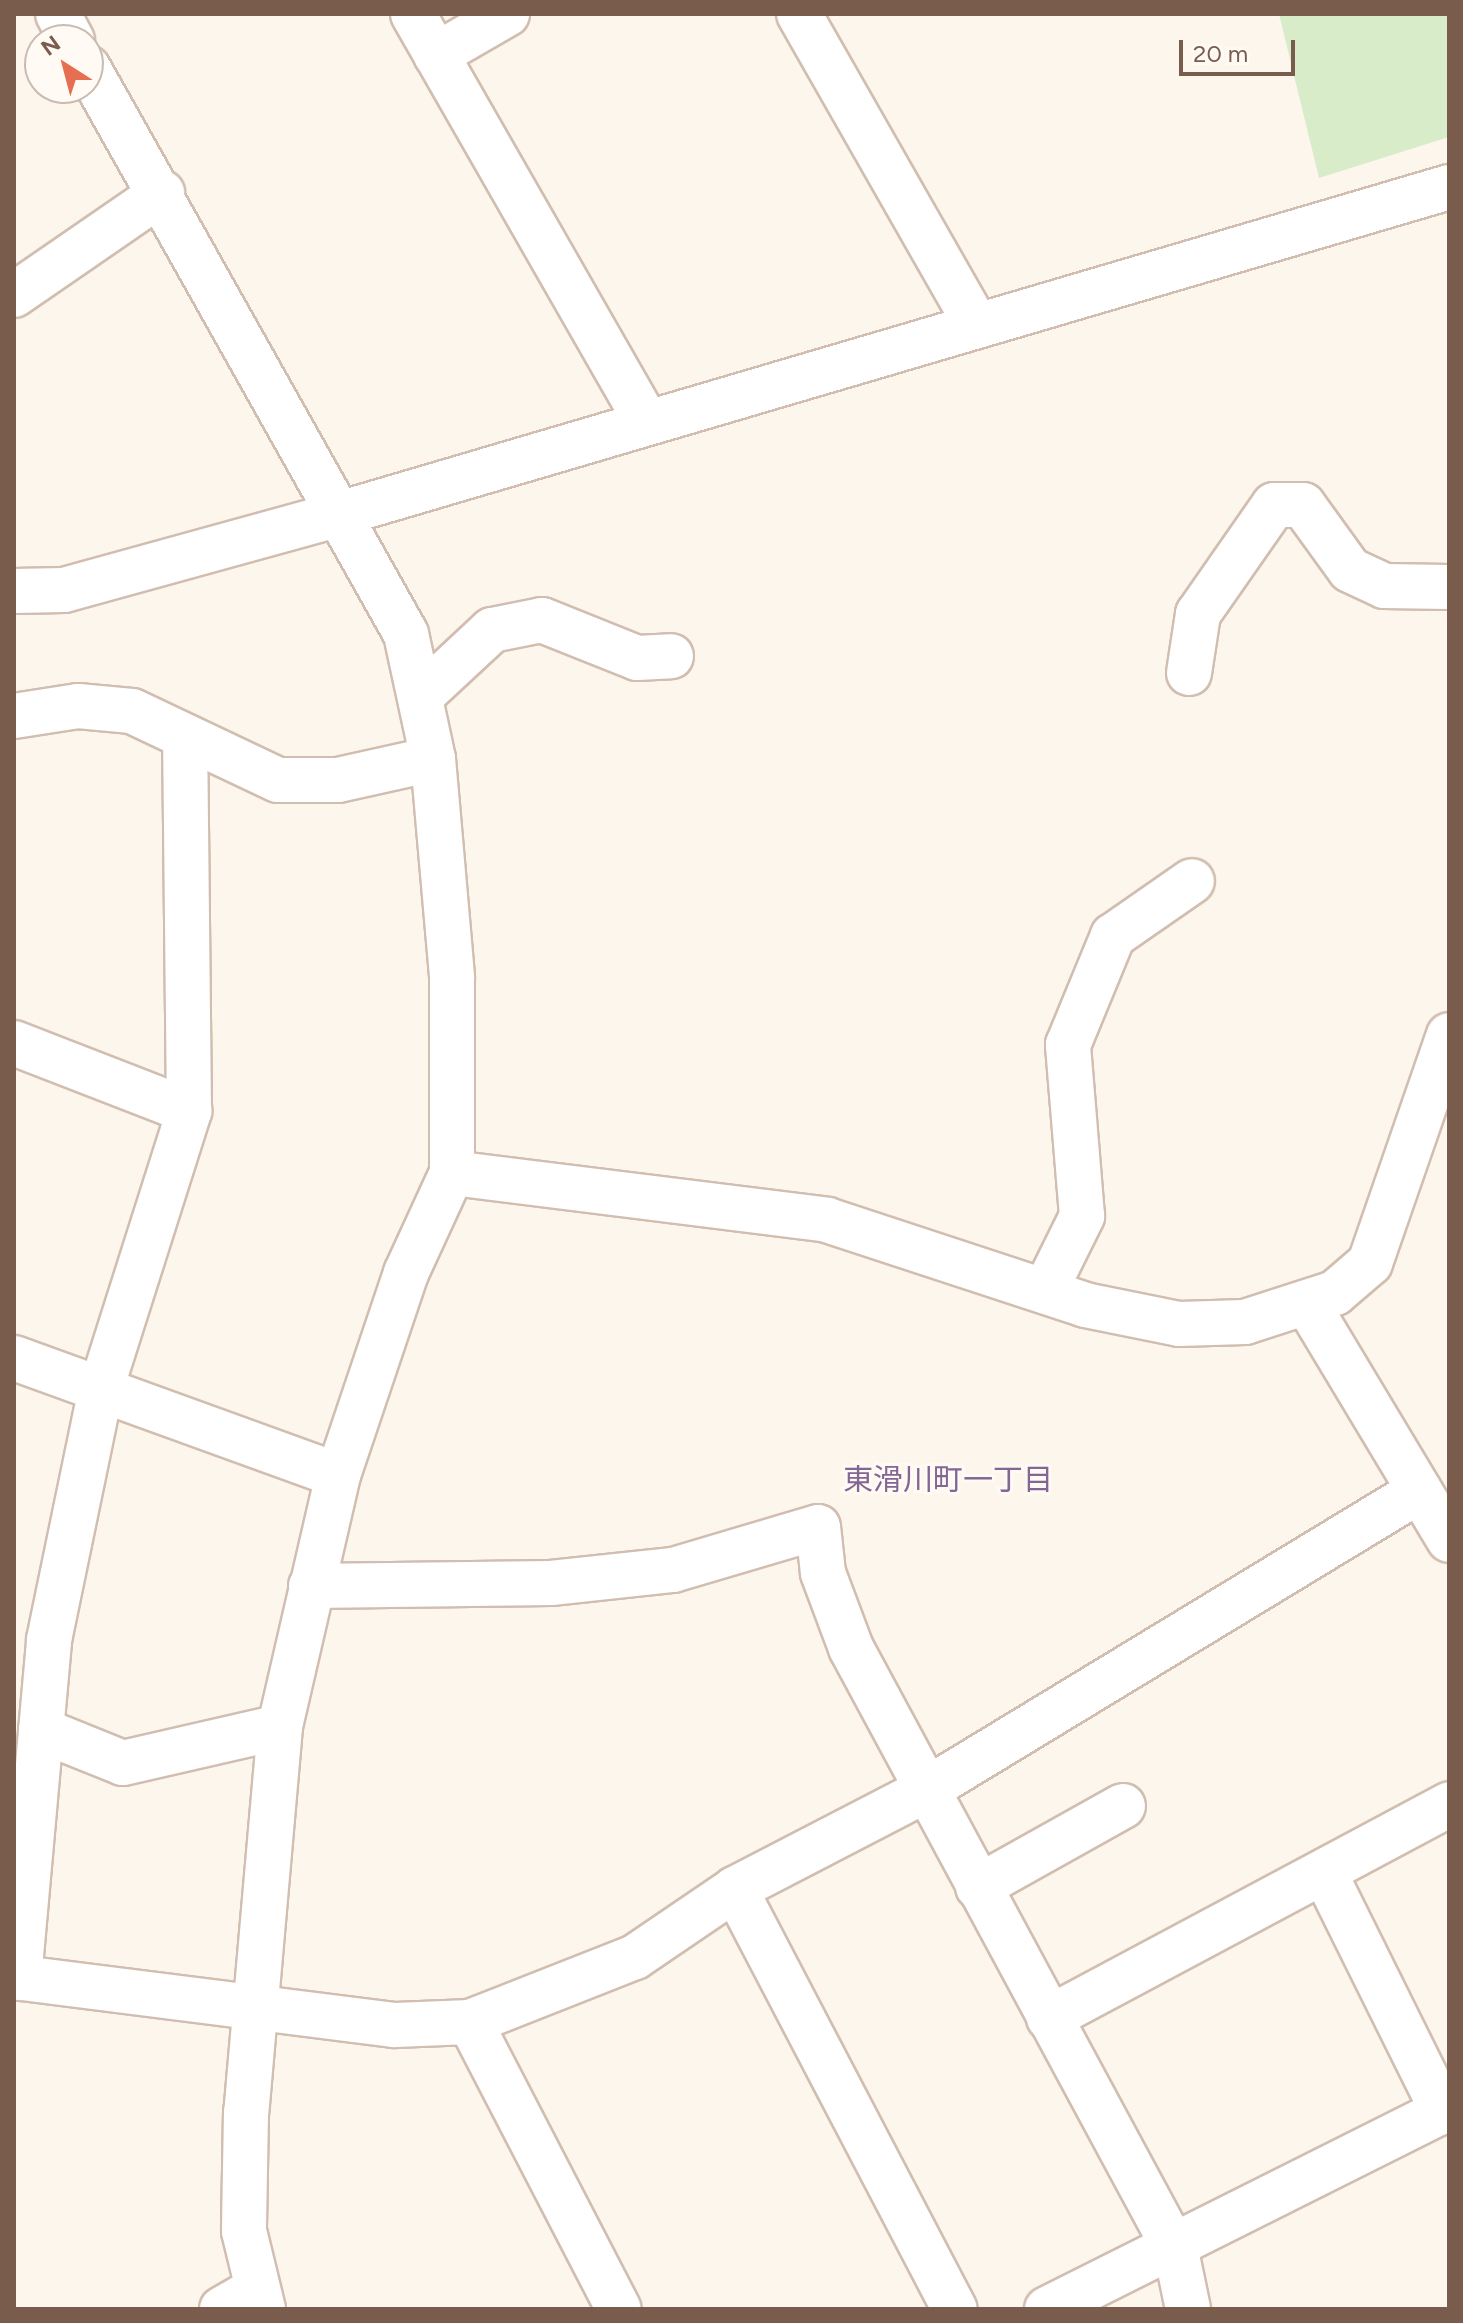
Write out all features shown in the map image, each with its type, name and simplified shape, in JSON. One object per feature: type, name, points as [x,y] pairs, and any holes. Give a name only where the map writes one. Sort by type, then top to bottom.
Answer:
[{"type":"street","points":[[413,14],[647,423]]},
{"type":"street","points":[[436,55],[507,14]]},
{"type":"street","points":[[799,14],[977,326]]},
{"type":"street","points":[[104,95],[162,193],[406,634],[433,759],[452,978],[452,1173],[406,1273],[338,1475],[280,1727],[255,2008],[244,2231],[247,2303]]},
{"type":"street","points":[[14,591],[64,590],[339,514],[1449,187]]},
{"type":"street","points":[[14,295],[162,193]]},
{"type":"street","points":[[1189,673],[1198,614],[1274,505],[1303,505],[1350,570],[1384,586],[1449,587]]},
{"type":"street","points":[[421,696],[492,630],[542,620],[637,658],[671,656]]},
{"type":"street","points":[[14,716],[78,706],[132,711],[278,780],[338,780],[433,759]]},
{"type":"street","points":[[185,738],[189,1111],[101,1389],[31,1633],[41,1730],[16,1978],[395,2025],[470,2022],[635,1957],[735,1889],[926,1790],[1419,1491]]},
{"type":"street","points":[[1045,1291],[1082,1216],[1068,1045],[1113,936],[1192,881]]},
{"type":"street","points":[[452,1173],[827,1220],[1045,1291],[1179,1324],[1245,1322],[1308,1305],[1370,1263],[1449,1035]]},
{"type":"street","points":[[14,1043],[189,1111]]},
{"type":"street","points":[[1308,1305],[1449,1540]]},
{"type":"street","points":[[14,1358],[338,1475]]},
{"type":"street","points":[[311,1586],[551,1583],[673,1570],[818,1527],[823,1573],[851,1648],[1176,2251],[1188,2309]]},
{"type":"street","points":[[41,1730],[123,1763],[280,1727]]},
{"type":"street","points":[[1049,2018],[1449,1804]]},
{"type":"street","points":[[978,1887],[1123,1806]]},
{"type":"street","points":[[1047,2309],[1176,2251],[1446,2110],[1324,1872]]},
{"type":"street","points":[[735,1889],[955,2309]]},
{"type":"street","points":[[470,2022],[619,2309]]},
{"type":"green space","points":[[1279,14],[1449,14],[1449,137],[1319,178]]},
{"type":"district","name":"東滑川町一丁目","points":[[948,1480]]}]
